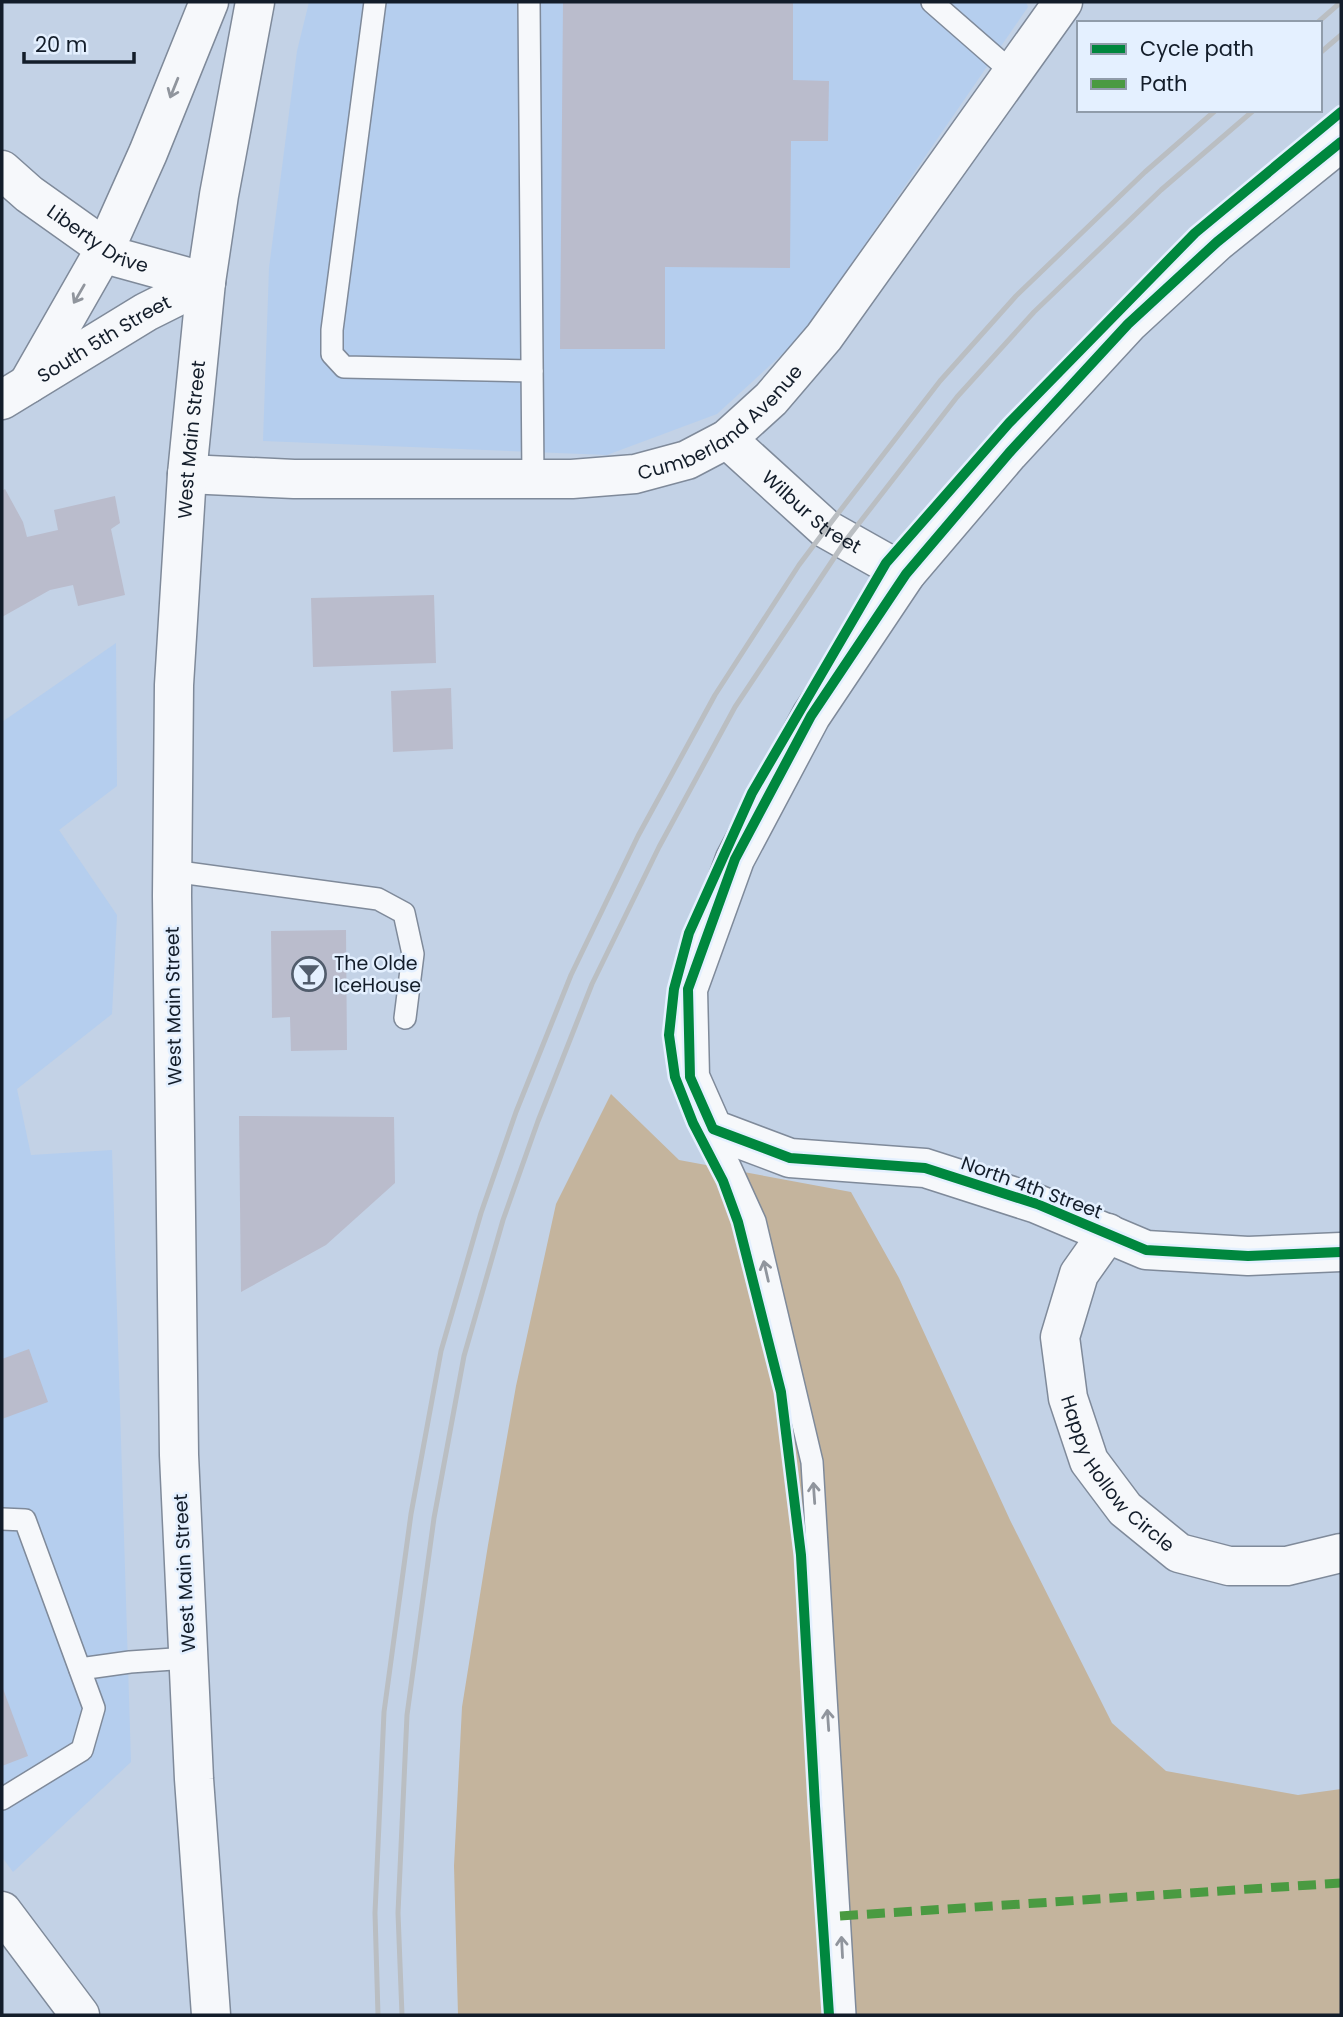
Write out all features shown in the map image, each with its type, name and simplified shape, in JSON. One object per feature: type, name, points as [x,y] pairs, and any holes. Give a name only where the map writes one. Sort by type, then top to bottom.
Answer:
[{"type":"street","points":[[15,392],[105,249],[148,153],[209,2]]},
{"type":"street","name":"West Main Street","points":[[211,2015],[194,1779],[178,1455],[172,871],[174,685],[187,474],[206,282],[219,195],[255,2]]},
{"type":"street","name":"Cumberland Avenue","points":[[187,474],[294,479],[572,479],[635,474],[687,460],[727,439],[771,398],[824,337],[1063,2]]},
{"type":"street","points":[[713,1129],[690,1077],[688,989],[735,859],[811,716],[906,574],[1009,453],[1128,324],[1217,242],[1341,142]]},
{"type":"street","name":"Liberty Drive","points":[[2,170],[29,194],[119,258],[206,282]]},
{"type":"street","name":"South 5th Street","points":[[15,392],[146,312],[206,282]]},
{"type":"street","name":"Wilbur Street","points":[[727,439],[826,528],[906,574]]},
{"type":"street","name":"North 4th Street","points":[[713,1129],[790,1158],[925,1168],[1037,1204],[1146,1250],[1248,1256],[1341,1252]]},
{"type":"street","name":"Happy Hollow Circle","points":[[1108,1233],[1079,1273],[1060,1338],[1068,1398],[1089,1461],[1096,1471],[1125,1509],[1179,1553],[1228,1566],[1287,1566],[1341,1553]]},
{"type":"street","points":[[2,1911],[80,2015]]},
{"type":"lane","points":[[375,2],[332,330],[332,354],[344,367],[532,371]]},
{"type":"lane","points":[[529,2],[533,479]]},
{"type":"lane","points":[[932,2],[1012,72]]},
{"type":"lane","points":[[172,871],[379,899],[404,913],[413,954],[405,1018]]},
{"type":"lane","points":[[713,1129],[755,1222],[812,1462],[845,2015]]},
{"type":"lane","points":[[2,1519],[25,1520],[94,1708],[82,1750],[2,1799]]},
{"type":"lane","points":[[80,1669],[188,1658]]},
{"type":"shaded area","points":[[309,2],[1026,2],[1028,7],[801,337],[717,414],[607,455],[263,441],[269,268],[297,51]]},
{"type":"shaded area","points":[[116,643],[117,786],[59,830],[117,915],[112,1014],[17,1089],[31,1155],[112,1150],[131,1762],[13,1872],[2,1857],[2,722]]},
{"type":"shaded area","points":[[611,1094],[679,1160],[851,1192],[899,1278],[1010,1520],[1112,1723],[1166,1771],[1298,1795],[1341,1789],[1341,2015],[458,2015],[454,1866],[462,1707],[488,1545],[516,1386],[556,1204]]},
{"type":"building","points":[[563,2],[793,2],[793,80],[829,81],[828,141],[791,141],[790,268],[665,267],[665,349],[560,349]]},
{"type":"building","points":[[5,489],[23,522],[27,537],[58,530],[54,510],[115,496],[120,523],[111,529],[125,595],[78,606],[73,585],[50,590],[2,617],[2,491]]},
{"type":"building","points":[[434,595],[436,663],[313,667],[311,598]]},
{"type":"building","points":[[451,688],[453,749],[393,752],[391,691]]},
{"type":"building","name":"The Olde IceHouse","points":[[346,930],[347,1050],[291,1051],[290,1017],[272,1018],[271,931]]},
{"type":"building","points":[[239,1116],[394,1117],[395,1183],[326,1245],[241,1292]]},
{"type":"building","points":[[29,1349],[48,1402],[2,1419],[2,1359]]},
{"type":"building","points":[[2,1686],[28,1756],[2,1766]]},
{"type":"railway","points":[[1319,21],[1341,2]]},
{"type":"railway","points":[[1322,51],[1341,35]]},
{"type":"railway","points":[[378,2015],[375,1913],[384,1712],[411,1514],[441,1351],[481,1213],[516,1112],[571,975],[638,836],[715,695],[799,565],[940,381],[1016,296],[1145,172],[1214,112]]},
{"type":"railway","points":[[402,2015],[398,1913],[407,1715],[434,1518],[464,1356],[503,1220],[538,1121],[592,984],[659,847],[735,707],[846,540],[957,397],[1034,312],[1161,190],[1252,112]]},
{"type":"marked path","points":[[840,1916],[1341,1883]]},
{"type":"cycle path","points":[[829,2015],[801,1555],[781,1392],[738,1222],[723,1181],[693,1123],[675,1077],[669,1035],[674,989],[689,933],[752,793],[886,563],[1009,423],[1195,233],[1341,112]]},
{"type":"cycle path","points":[[1341,142],[1217,242],[1128,324],[1009,453],[906,574],[811,716],[735,859],[688,989],[690,1077],[713,1129],[790,1158],[925,1168],[1037,1204],[1146,1250],[1248,1256],[1341,1252]]},
{"type":"place","name":"The Olde IceHouse","points":[[309,974]]}]
